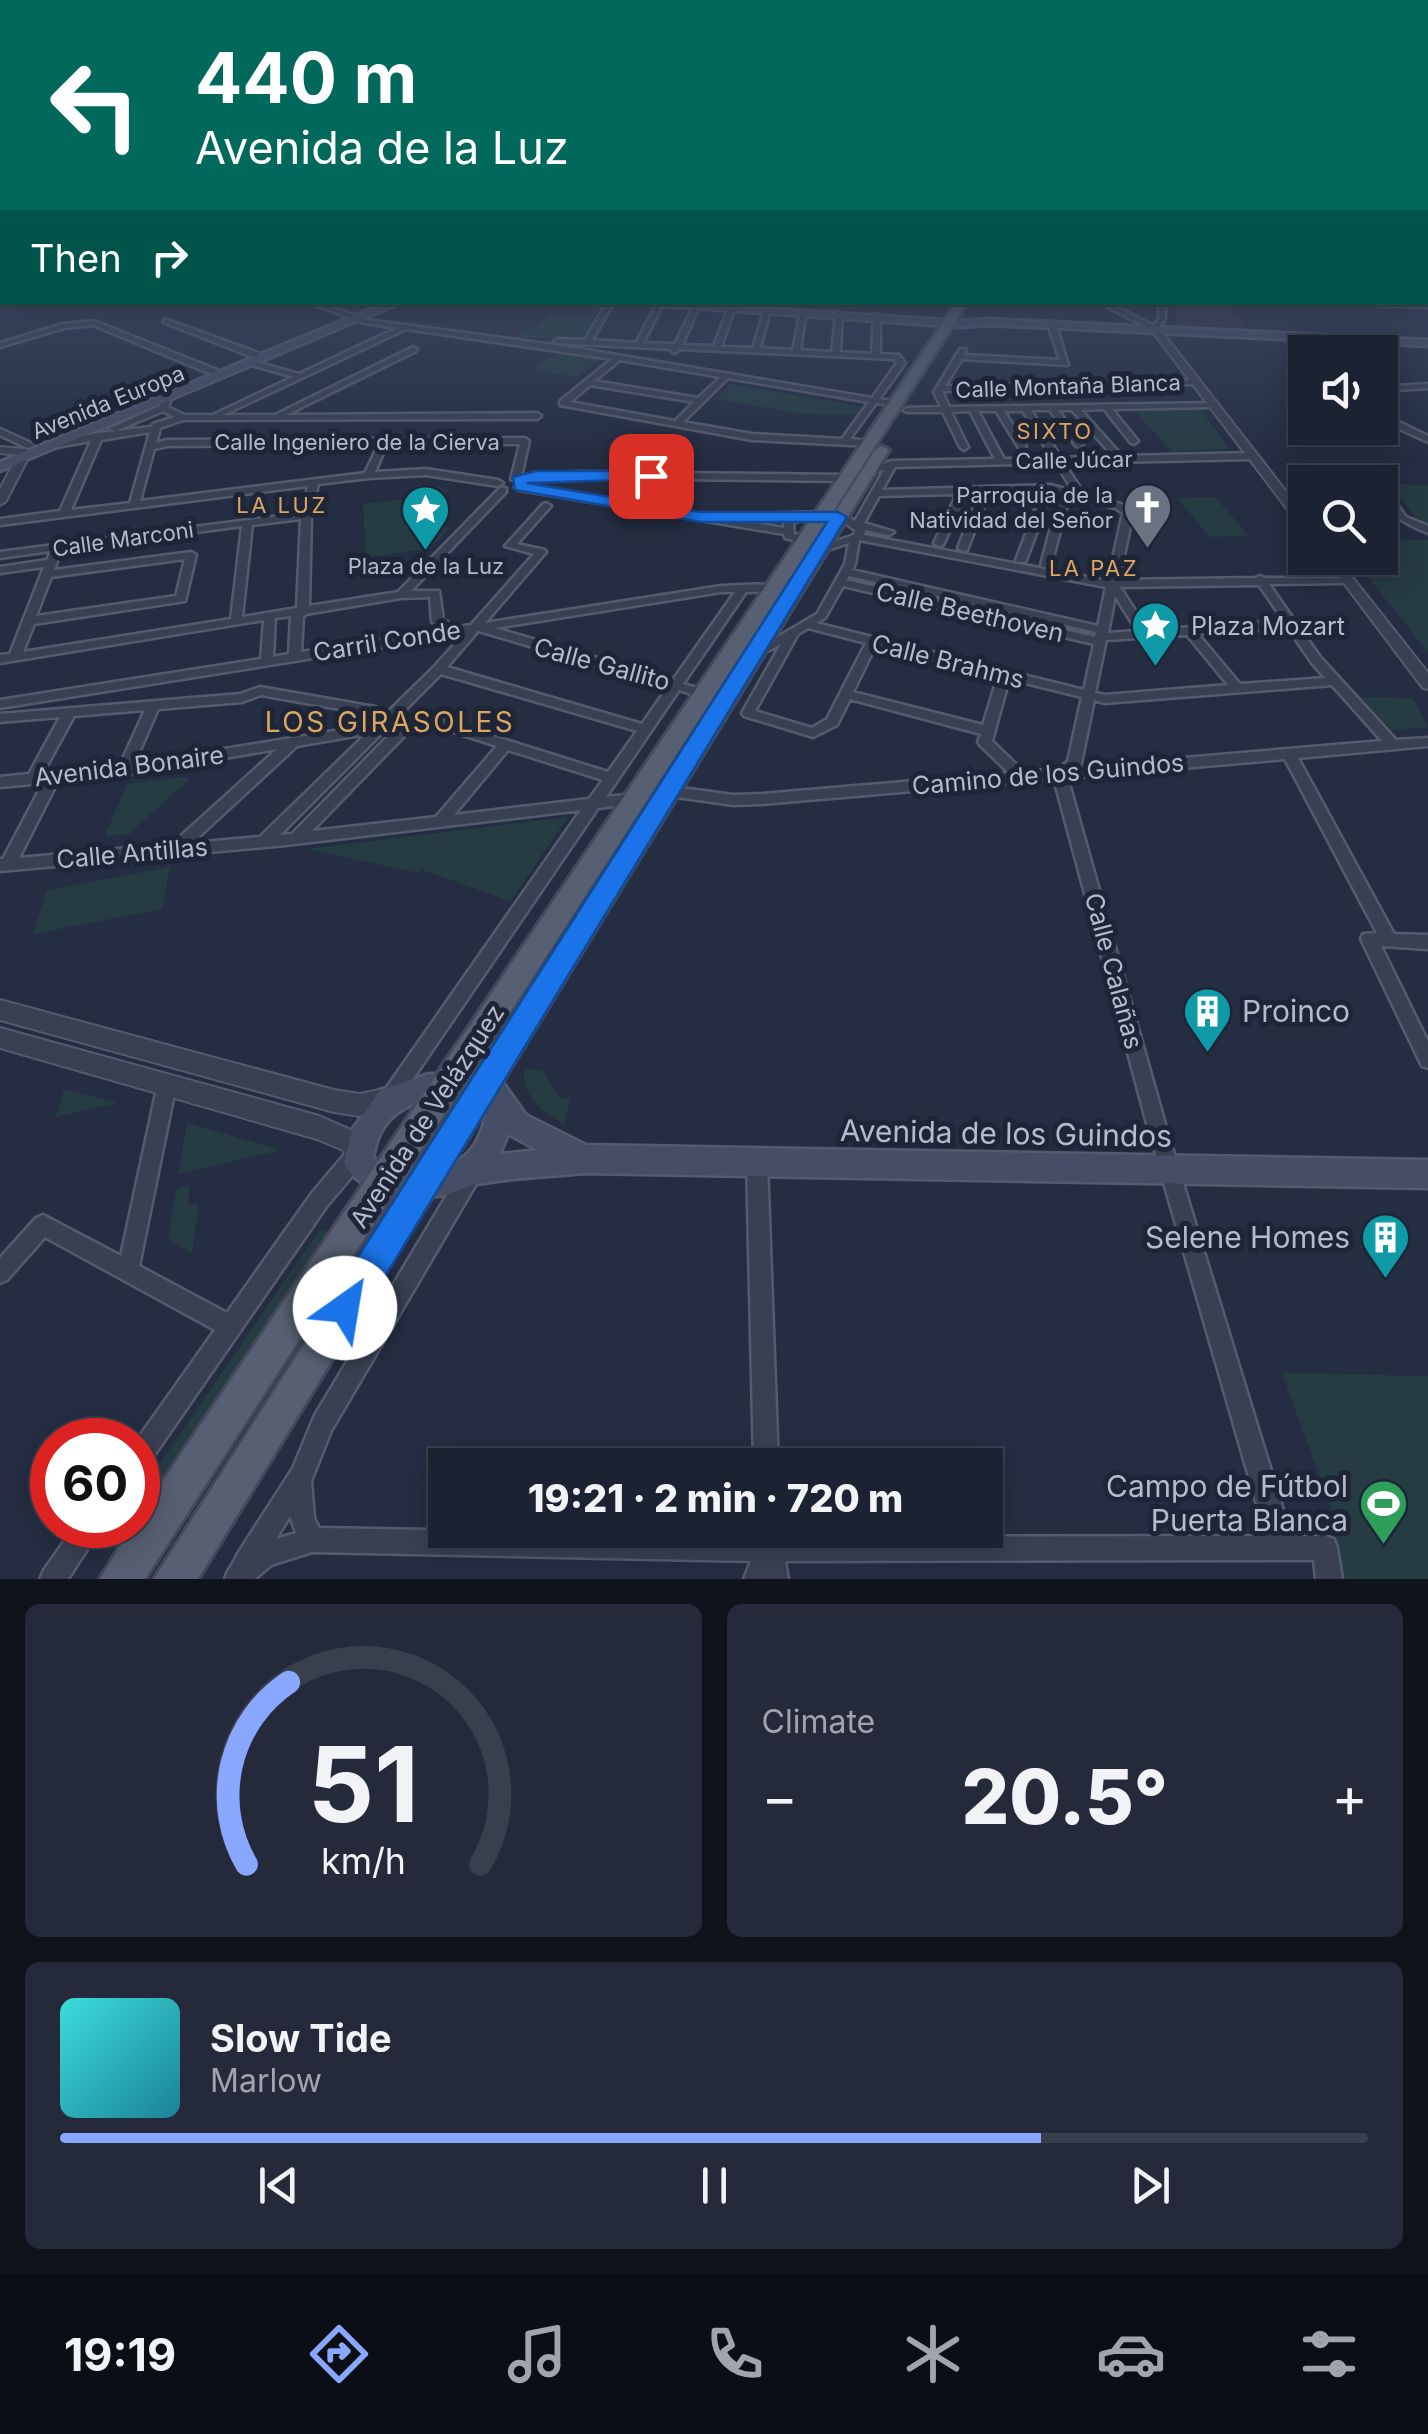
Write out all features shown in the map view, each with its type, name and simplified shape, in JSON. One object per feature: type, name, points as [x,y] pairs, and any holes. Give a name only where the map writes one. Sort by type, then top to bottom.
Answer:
[{"type":"main road","name":"Avenida Europa","points":[[354,318],[358,316]]},
{"type":"main road","name":"Avenida Europa","points":[[0,458],[23,456],[164,404],[256,359],[360,316]]},
{"type":"main road","points":[[871,316],[937,316]]},
{"type":"main road","name":"Avenida de Velázquez","points":[[175,1579],[405,1181],[446,1086],[635,799],[716,694],[753,655],[830,516],[884,456],[901,407],[954,316]]},
{"type":"main road","points":[[962,316],[989,322],[1288,336]]},
{"type":"main road","points":[[1398,341],[1428,343]]},
{"type":"main road","name":"Avenida Europa","points":[[0,467],[214,372],[256,359]]},
{"type":"main road","name":"Avenida de Velázquez","points":[[830,516],[845,478],[884,456]]},
{"type":"main road","name":"Avenida de Velázquez","points":[[121,1579],[405,1181],[492,1094],[668,791],[774,590],[813,543]]},
{"type":"main road","points":[[405,1181],[364,1169],[357,1154],[389,1099],[413,1089],[446,1086],[492,1094],[494,1142],[473,1171]]},
{"type":"main road","name":"Avenida de los Guindos","points":[[492,1094],[526,1131],[584,1159]]},
{"type":"main road","name":"Avenida de los Guindos","points":[[405,1181],[448,1182],[473,1171],[584,1159],[1428,1174]]},
{"type":"street","points":[[348,316],[538,345],[588,341],[896,357],[901,363],[845,441]]},
{"type":"street","points":[[588,341],[604,316]]},
{"type":"street","points":[[640,344],[655,316]]},
{"type":"street","points":[[661,364],[680,346],[693,316]]},
{"type":"street","points":[[717,348],[723,316]]},
{"type":"street","points":[[756,350],[766,316]]},
{"type":"street","points":[[796,352],[803,316]]},
{"type":"street","points":[[836,354],[839,316]]},
{"type":"street","points":[[876,356],[877,316]]},
{"type":"street","points":[[1127,316],[1156,330],[1288,502]]},
{"type":"street","points":[[1156,330],[1162,316]]},
{"type":"street","points":[[165,321],[302,377]]},
{"type":"street","points":[[0,345],[64,326],[94,323],[214,372]]},
{"type":"street","points":[[964,447],[945,411],[940,389],[962,353],[1065,363],[1052,325]]},
{"type":"street","points":[[211,418],[406,326]]},
{"type":"street","points":[[274,417],[414,349],[382,340]]},
{"type":"street","points":[[571,345],[901,407],[945,411],[1214,406]]},
{"type":"street","points":[[590,383],[619,357]]},
{"type":"street","points":[[677,423],[727,375]]},
{"type":"street","name":"Calle Montaña Blanca","points":[[940,389],[1196,382]]},
{"type":"street","points":[[590,383],[700,401]]},
{"type":"street","name":"Calle Júcar","points":[[590,383],[563,403],[752,437],[845,441],[884,456],[1001,461],[1252,456]]},
{"type":"street","points":[[1056,386],[1119,458]]},
{"type":"street","points":[[1398,388],[1428,386]]},
{"type":"street","points":[[64,514],[98,436],[164,404],[183,418]]},
{"type":"street","points":[[1053,408],[1079,444]]},
{"type":"street","points":[[1106,408],[1134,442]]},
{"type":"street","points":[[1026,409],[1083,499]]},
{"type":"street","points":[[973,410],[1001,461]]},
{"type":"street","points":[[999,410],[1022,446]]},
{"type":"street","points":[[134,505],[155,429],[161,422],[183,418],[537,416]]},
{"type":"street","points":[[1398,425],[1428,439]]},
{"type":"street","points":[[57,444],[155,429]]},
{"type":"street","points":[[0,432],[23,456]]},
{"type":"street","name":"Calle Ingeniero de la Cierva","points":[[150,447],[167,443],[524,441],[518,482]]},
{"type":"street","points":[[368,475],[384,442]]},
{"type":"street","points":[[0,450],[23,456]]},
{"type":"street","points":[[0,479],[23,456]]},
{"type":"street","points":[[0,501],[23,456]]},
{"type":"street","name":"Avenida de Velázquez","points":[[753,655],[821,616],[844,577],[857,534],[876,493],[884,456]]},
{"type":"street","points":[[0,522],[368,475],[426,472],[501,486],[577,475],[845,478]]},
{"type":"street","points":[[295,656],[297,616],[303,610],[306,515],[314,482]]},
{"type":"street","points":[[518,482],[786,532],[813,543],[857,534],[938,543],[1102,576],[1113,584],[1145,634]]},
{"type":"street","points":[[402,594],[501,486]]},
{"type":"street","points":[[876,493],[1039,488],[1126,508],[1074,763],[1062,773]]},
{"type":"street","points":[[1021,560],[1045,497],[1039,488]]},
{"type":"street","points":[[963,548],[985,490]]},
{"type":"street","points":[[938,543],[960,498],[958,491]]},
{"type":"street","points":[[1046,565],[1063,500],[1069,494]]},
{"type":"street","points":[[264,842],[439,669],[541,552],[510,546],[546,506]]},
{"type":"street","points":[[1398,512],[1403,519],[1428,530]]},
{"type":"street","name":"Calle Marconi","points":[[0,556],[306,515]]},
{"type":"street","points":[[701,517],[830,516],[857,534],[1113,584],[1348,580]]},
{"type":"street","points":[[786,532],[793,517]]},
{"type":"street","points":[[236,621],[247,522]]},
{"type":"street","points":[[15,657],[56,548]]},
{"type":"street","name":"Calle Marconi","points":[[0,570],[191,555],[181,599],[28,621]]},
{"type":"street","points":[[1344,575],[1428,684]]},
{"type":"street","name":"Calle Beethoven","points":[[844,577],[1100,636]]},
{"type":"street","points":[[1260,579],[1335,681],[1390,743]]},
{"type":"street","name":"Avenida de Velázquez","points":[[389,1099],[744,586]]},
{"type":"street","name":"Carril Conde","points":[[0,704],[744,586],[774,590]]},
{"type":"street","points":[[0,659],[402,594],[434,593],[438,622],[454,630]]},
{"type":"street","points":[[268,660],[270,616]]},
{"type":"street","points":[[523,619],[512,636],[524,643]]},
{"type":"street","points":[[1100,636],[1293,624]]},
{"type":"street","name":"Calle Brahms","points":[[809,625],[1087,695]]},
{"type":"street","name":"Calle Gallito","points":[[478,626],[524,643],[716,694]]},
{"type":"street","points":[[1190,631],[1237,689]]},
{"type":"street","points":[[792,634],[748,713],[812,733],[822,732],[832,722],[872,642]]},
{"type":"street","points":[[252,663],[249,690],[388,716],[408,724]]},
{"type":"street","points":[[439,669],[644,729]]},
{"type":"street","points":[[986,736],[1004,675]]},
{"type":"street","points":[[1087,695],[1118,700],[1335,681]]},
{"type":"street","points":[[0,718],[242,698],[260,691]]},
{"type":"street","points":[[845,694],[986,736],[1020,776]]},
{"type":"street","points":[[125,770],[152,706]]},
{"type":"street","points":[[33,779],[69,713]]},
{"type":"street","points":[[297,839],[408,724],[426,718],[611,778]]},
{"type":"street","name":"Avenida Bonaire","points":[[0,782],[125,770],[376,728]]},
{"type":"street","points":[[175,850],[292,742]]},
{"type":"street","name":"Camino de los Guindos","points":[[668,791],[733,800],[1428,742]]},
{"type":"street","points":[[439,823],[505,744]]},
{"type":"street","points":[[1289,753],[1390,940]]},
{"type":"street","name":"Calle Calañas","points":[[1062,773],[1170,1170],[1282,1548]]},
{"type":"street","points":[[4,865],[53,777]]},
{"type":"street","name":"Calle Antillas","points":[[4,865],[297,839],[635,799]]},
{"type":"street","points":[[1428,942],[1369,939],[1428,1060]]},
{"type":"street","points":[[0,1010],[334,1101],[360,1105],[389,1099]]},
{"type":"street","points":[[0,1038],[340,1135],[352,1142],[357,1154]]},
{"type":"street","points":[[128,1271],[167,1084]]},
{"type":"street","name":"Avenida de Velázquez","points":[[160,1426],[318,1200],[357,1154]]},
{"type":"street","points":[[758,1162],[766,1448]]},
{"type":"street","points":[[236,1579],[301,1476],[323,1424],[473,1171]]},
{"type":"street","points":[[0,1273],[42,1225],[230,1326]]},
{"type":"street","points":[[301,1476],[297,1498],[312,1540]]},
{"type":"street","points":[[236,1579],[264,1555],[312,1540],[428,1540]]},
{"type":"street","points":[[1003,1544],[1325,1548],[1329,1579]]},
{"type":"street","points":[[53,1579],[75,1548]]},
{"type":"street","points":[[757,1579],[766,1548]]},
{"type":"street","points":[[770,1548],[776,1579]]},
{"type":"shaded area","points":[[546,316],[595,316],[582,337],[515,338],[523,329],[532,330]]},
{"type":"shaded area","points":[[1176,316],[1238,316],[1249,330],[1177,326]]},
{"type":"shaded area","points":[[555,353],[600,360],[577,377],[533,370]]},
{"type":"shaded area","points":[[731,384],[863,407],[856,415],[804,414],[716,399]]},
{"type":"shaded area","points":[[1134,410],[1201,410],[1229,449],[1172,452]]},
{"type":"shaded area","points":[[417,484],[449,489],[414,521],[451,528],[430,548],[366,558],[363,504],[415,498]]},
{"type":"shaded area","points":[[1398,484],[1428,486],[1428,527],[1410,520],[1414,515],[1398,495]]},
{"type":"shaded area","points":[[1215,497],[1249,536],[1210,537],[1177,498]]},
{"type":"shaded area","points":[[1398,539],[1428,540],[1428,652],[1367,575],[1398,575]]},
{"type":"shaded area","points":[[1361,697],[1413,698],[1428,727],[1391,730]]},
{"type":"shaded area","points":[[190,779],[128,834],[105,836],[127,784]]},
{"type":"shaded area","points":[[568,817],[511,901],[422,870],[419,873],[306,849]]},
{"type":"shaded area","points":[[170,867],[162,909],[33,934],[47,890]]},
{"type":"shaded area","points":[[524,1069],[543,1070],[560,1098],[570,1098],[565,1124],[535,1102],[526,1087]]},
{"type":"shaded area","points":[[64,1089],[118,1103],[56,1117]]},
{"type":"shaded area","points":[[187,1123],[277,1149],[278,1151],[178,1174]]},
{"type":"shaded area","points":[[190,1184],[188,1205],[199,1203],[192,1253],[168,1239],[176,1189]]},
{"type":"shaded area","points":[[325,1229],[328,1235],[160,1483],[160,1463],[318,1232]]},
{"type":"shaded area","points":[[1282,1373],[1428,1376],[1428,1579],[1343,1579],[1333,1514]]},
{"type":"place","name":"Parroquia de la Natividad del Señor","points":[[1148,550]]},
{"type":"place","name":"Plaza de la Luz","points":[[426,552]]},
{"type":"place","name":"Plaza Mozart","points":[[1156,668]]},
{"type":"place","name":"Proinco","points":[[1207,1054]]},
{"type":"place","name":"Selene Homes","points":[[1385,1280]]},
{"type":"place","name":"Campo de Fútbol Puerta Blanca","points":[[1383,1546]]},
{"type":"district","name":"SIXTO","points":[[1055,431]]},
{"type":"district","name":"LA LUZ","points":[[282,505]]},
{"type":"district","name":"LA PAZ","points":[[1094,568]]},
{"type":"district","name":"LOS GIRASOLES","points":[[390,722]]},
{"type":"route","points":[[345,1308],[838,517],[701,517],[520,487],[522,483],[518,480],[526,476],[651,476]]}]
